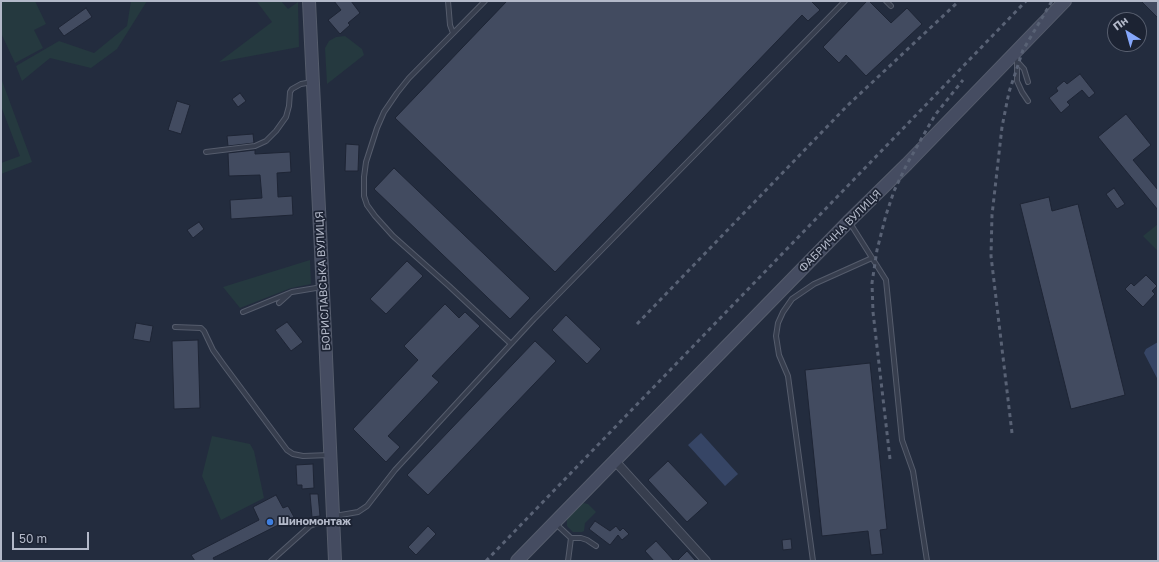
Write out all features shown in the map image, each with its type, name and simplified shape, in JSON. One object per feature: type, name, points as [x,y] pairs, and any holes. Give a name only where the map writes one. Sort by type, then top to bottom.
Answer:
[{"type":"street","name":"БОРИСЛАВСЬКА ВУЛИЦЯ","points":[[309,1],[335,561]]},
{"type":"street","name":"ФАБРИЧНА ВУЛИЦЯ","points":[[519,560],[849,221],[1015,58],[1064,1]]},
{"type":"street","points":[[615,461],[706,561]]},
{"type":"lane","points":[[448,1],[450,25],[453,33]]},
{"type":"lane","points":[[485,1],[409,78],[384,112],[366,162],[364,196],[367,205],[393,236],[511,344]]},
{"type":"lane","points":[[271,561],[310,526],[333,518],[358,512],[366,506],[395,470],[511,344],[845,1]]},
{"type":"lane","points":[[886,1],[891,6]]},
{"type":"lane","points":[[1015,58],[1024,69],[1028,82]]},
{"type":"lane","points":[[1015,58],[1017,81],[1028,101]]},
{"type":"lane","points":[[206,152],[255,146],[266,141],[276,131],[286,117],[289,106],[290,92],[292,89],[301,84],[312,82]]},
{"type":"lane","points":[[849,221],[886,280],[902,440],[912,471],[927,561]]},
{"type":"lane","points":[[813,561],[788,376],[779,355],[776,336],[778,323],[783,312],[792,299],[814,284],[872,258]]},
{"type":"lane","points":[[243,312],[292,292],[323,286]]},
{"type":"lane","points":[[279,303],[292,292]]},
{"type":"lane","points":[[176,327],[201,328],[204,331],[213,350],[288,450],[293,454],[303,456],[330,455]]},
{"type":"lane","points":[[555,522],[571,538],[581,538],[596,546]]},
{"type":"lane","points":[[568,561],[571,538]]},
{"type":"shaded area","points":[[1,1],[35,1],[46,24],[34,30],[43,48],[15,63],[1,33]]},
{"type":"shaded area","points":[[131,1],[147,1],[117,49],[91,68],[50,58],[22,81],[16,66],[59,41],[94,53],[127,26]]},
{"type":"shaded area","points":[[281,1],[288,9],[298,2],[299,47],[219,62],[272,22],[257,2]]},
{"type":"shaded area","points":[[345,36],[362,49],[364,55],[327,84],[325,48],[329,41],[336,37]]},
{"type":"shaded area","points":[[1,78],[32,162],[1,174],[1,163],[20,156],[1,106]]},
{"type":"shaded area","points":[[1158,224],[1158,248],[1157,250],[1143,236]]},
{"type":"shaded area","points":[[310,260],[311,284],[291,288],[240,308],[223,287]]},
{"type":"shaded area","points":[[212,436],[250,444],[254,451],[264,498],[221,520],[202,476]]},
{"type":"shaded area","points":[[583,503],[588,504],[596,512],[585,523],[584,531],[573,532],[567,526],[567,519]]},
{"type":"water","points":[[1158,342],[1158,380],[1144,353],[1146,349]]},
{"type":"water","points":[[701,433],[738,474],[725,486],[688,445]]},
{"type":"building","points":[[334,1],[351,1],[360,13],[348,23],[350,25],[340,34],[328,20],[341,10]]},
{"type":"building","points":[[507,1],[811,1],[820,10],[808,21],[802,15],[555,272],[395,118]]},
{"type":"building","points":[[867,1],[869,1],[891,23],[907,8],[922,24],[866,76],[846,55],[839,63],[823,47]]},
{"type":"building","points":[[1141,1],[1158,1],[1158,18]]},
{"type":"building","points":[[86,8],[92,17],[64,36],[58,28]]},
{"type":"building","points":[[1080,74],[1095,93],[1089,98],[1082,90],[1067,102],[1070,105],[1061,113],[1049,98],[1058,91],[1056,88],[1064,81],[1067,84]]},
{"type":"building","points":[[240,93],[246,101],[238,107],[232,99]]},
{"type":"building","points":[[177,101],[190,105],[181,134],[168,130]]},
{"type":"building","points":[[1126,114],[1151,145],[1133,160],[1158,190],[1158,210],[1098,137]]},
{"type":"building","points":[[253,134],[254,143],[228,146],[227,136]]},
{"type":"building","points":[[346,144],[359,145],[358,171],[345,171]]},
{"type":"building","points":[[255,150],[255,154],[290,152],[291,172],[277,173],[278,197],[292,196],[293,215],[231,219],[230,200],[262,198],[260,175],[229,176],[228,153]]},
{"type":"building","points":[[394,168],[530,298],[510,319],[374,189]]},
{"type":"building","points":[[1114,188],[1125,204],[1117,209],[1106,194]]},
{"type":"building","points":[[1049,197],[1052,211],[1078,204],[1125,395],[1071,409],[1020,204]]},
{"type":"building","points":[[199,222],[204,229],[193,238],[187,230]]},
{"type":"building","points":[[407,261],[423,276],[386,314],[370,299]]},
{"type":"building","points":[[1146,275],[1157,286],[1152,291],[1155,294],[1143,307],[1125,289],[1131,283],[1134,286]]},
{"type":"building","points":[[445,304],[459,318],[465,312],[480,326],[432,376],[439,382],[388,436],[400,447],[386,462],[353,429],[418,360],[404,346]]},
{"type":"building","points":[[566,315],[601,349],[587,364],[552,330]]},
{"type":"building","points":[[287,322],[303,342],[291,351],[275,330]]},
{"type":"building","points":[[136,323],[153,326],[150,342],[133,339]]},
{"type":"building","points":[[198,340],[200,408],[174,409],[172,341]]},
{"type":"building","points":[[535,341],[556,361],[428,495],[407,475]]},
{"type":"building","points":[[870,363],[887,529],[880,530],[883,554],[871,555],[868,531],[822,536],[805,370]]},
{"type":"building","points":[[668,461],[708,503],[687,522],[648,480]]},
{"type":"building","points":[[313,464],[314,488],[302,489],[302,485],[297,485],[296,465]]},
{"type":"building","points":[[310,494],[318,494],[320,516],[312,517]]},
{"type":"building","points":[[276,495],[283,508],[288,506],[294,517],[213,558],[215,561],[195,561],[191,555],[259,520],[253,507]]},
{"type":"building","points":[[595,521],[610,531],[616,526],[620,531],[623,528],[629,534],[622,540],[618,535],[610,545],[589,529]]},
{"type":"building","points":[[428,526],[436,534],[416,555],[408,547]]},
{"type":"building","points":[[791,539],[792,549],[783,550],[782,540]]},
{"type":"building","points":[[656,541],[674,561],[654,561],[645,551]]},
{"type":"building","points":[[687,551],[696,561],[677,561]]},
{"type":"railway","points":[[637,324],[847,106],[959,1]]},
{"type":"railway","points":[[486,561],[1026,1]]},
{"type":"railway","points":[[1012,433],[991,256],[992,215],[1002,127],[1009,92],[1023,50],[1052,1]]},
{"type":"railway","points":[[890,459],[873,312],[872,283],[877,250],[894,191],[907,164],[935,115],[963,80]]},
{"type":"place","name":"Шиномонтаж","points":[[270,522]]}]
